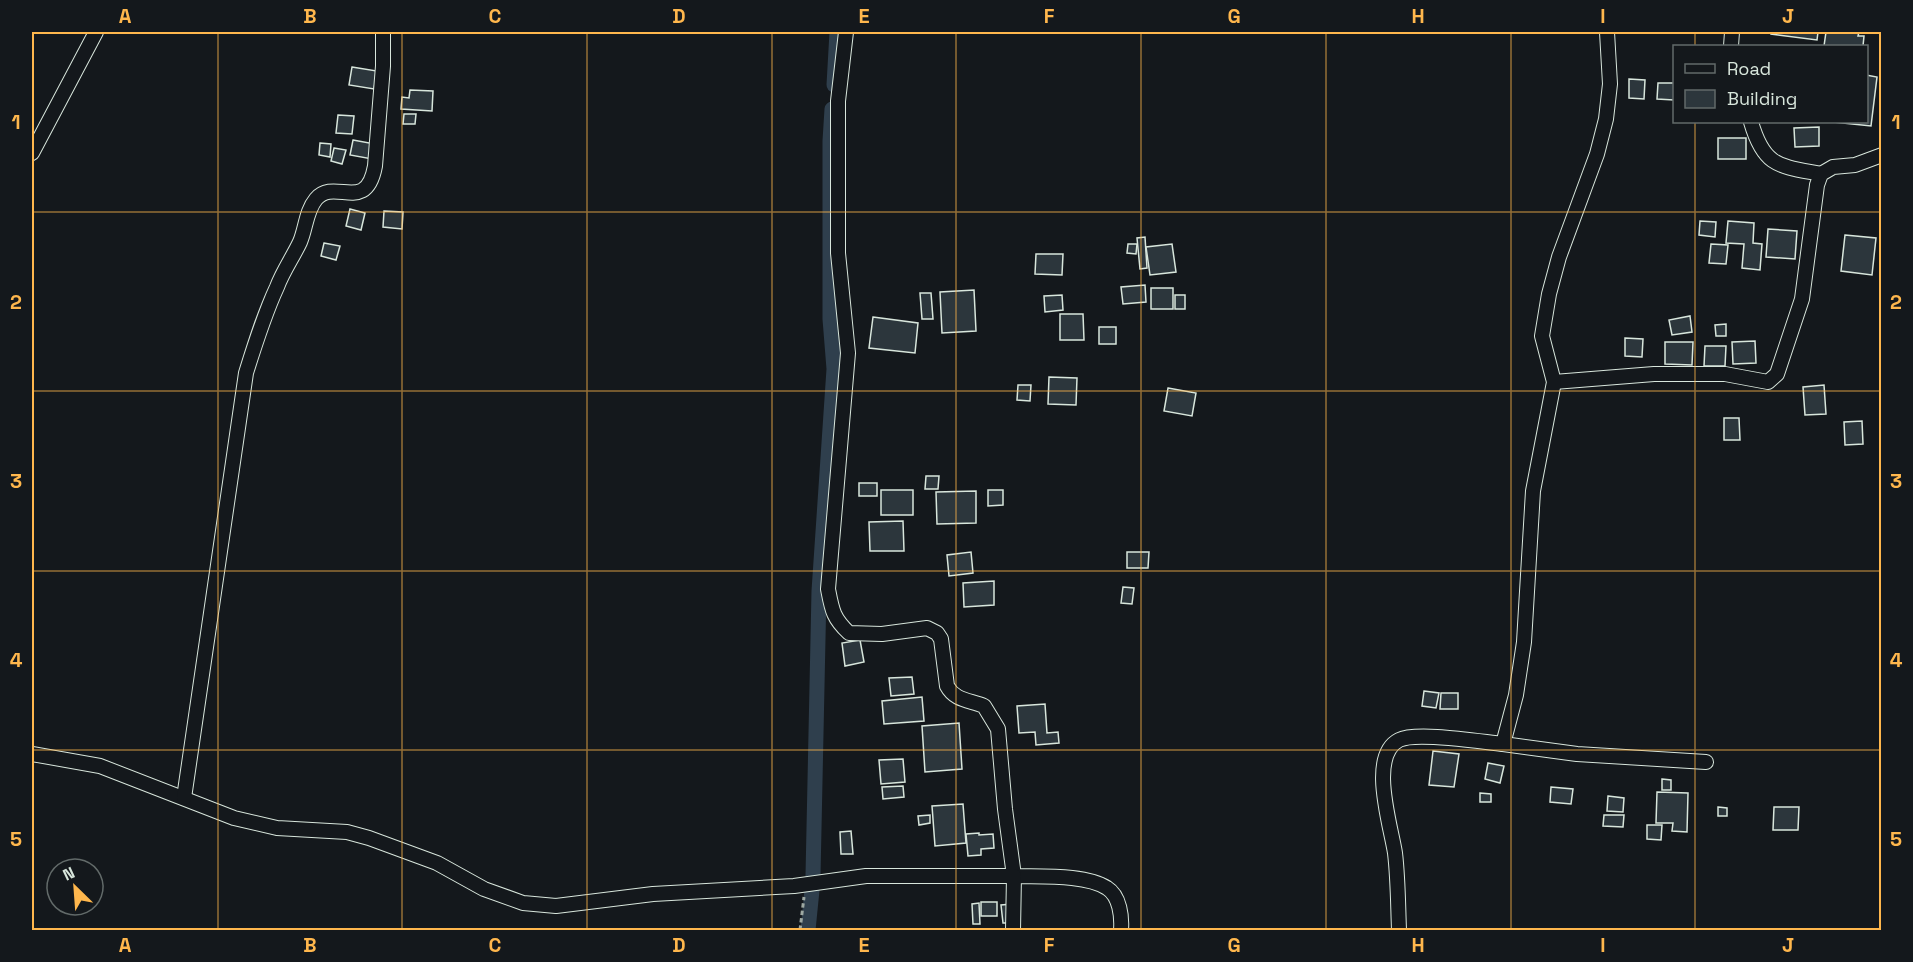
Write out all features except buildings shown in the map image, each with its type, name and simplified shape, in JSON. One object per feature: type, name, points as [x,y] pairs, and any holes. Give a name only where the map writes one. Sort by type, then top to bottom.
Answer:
[{"type":"street","points":[[32,153],[96,32]]},
{"type":"street","points":[[184,798],[246,373],[259,327],[277,285],[300,241],[309,211],[316,199],[323,194],[358,192],[368,188],[372,182],[384,66],[383,32]]},
{"type":"street","points":[[846,32],[837,101],[838,241],[848,353],[828,589],[832,613],[849,633],[882,634],[927,628],[938,633],[947,686],[950,691],[960,699],[984,706],[998,729],[1014,876],[1013,930]]},
{"type":"street","points":[[1503,744],[1516,695],[1524,642],[1533,491],[1554,381],[1542,336],[1548,294],[1559,257],[1597,154],[1606,119],[1610,84],[1608,32]]},
{"type":"street","points":[[1752,123],[1766,155],[1780,166],[1821,174]]},
{"type":"street","points":[[1554,381],[1654,374],[1725,374],[1768,382],[1772,380],[1777,374],[1802,299],[1817,185],[1821,174],[1833,167],[1855,165],[1881,155]]},
{"type":"street","points":[[1399,930],[1395,854],[1383,787],[1387,751],[1400,739],[1409,737],[1503,744],[1577,754],[1706,762]]},
{"type":"street","points":[[32,754],[100,766],[234,818],[277,828],[347,832],[369,838],[437,863],[484,889],[523,903],[556,906],[653,894],[805,885],[866,876],[1070,878],[1107,888],[1116,897],[1122,919],[1121,930]]},
{"type":"path","points":[[800,930],[805,885]]},
{"type":"waterway","points":[[834,85],[837,32]]},
{"type":"waterway","points":[[813,876],[819,591],[834,369],[830,319],[832,109]]},
{"type":"waterway","points":[[808,930],[812,890]]}]
